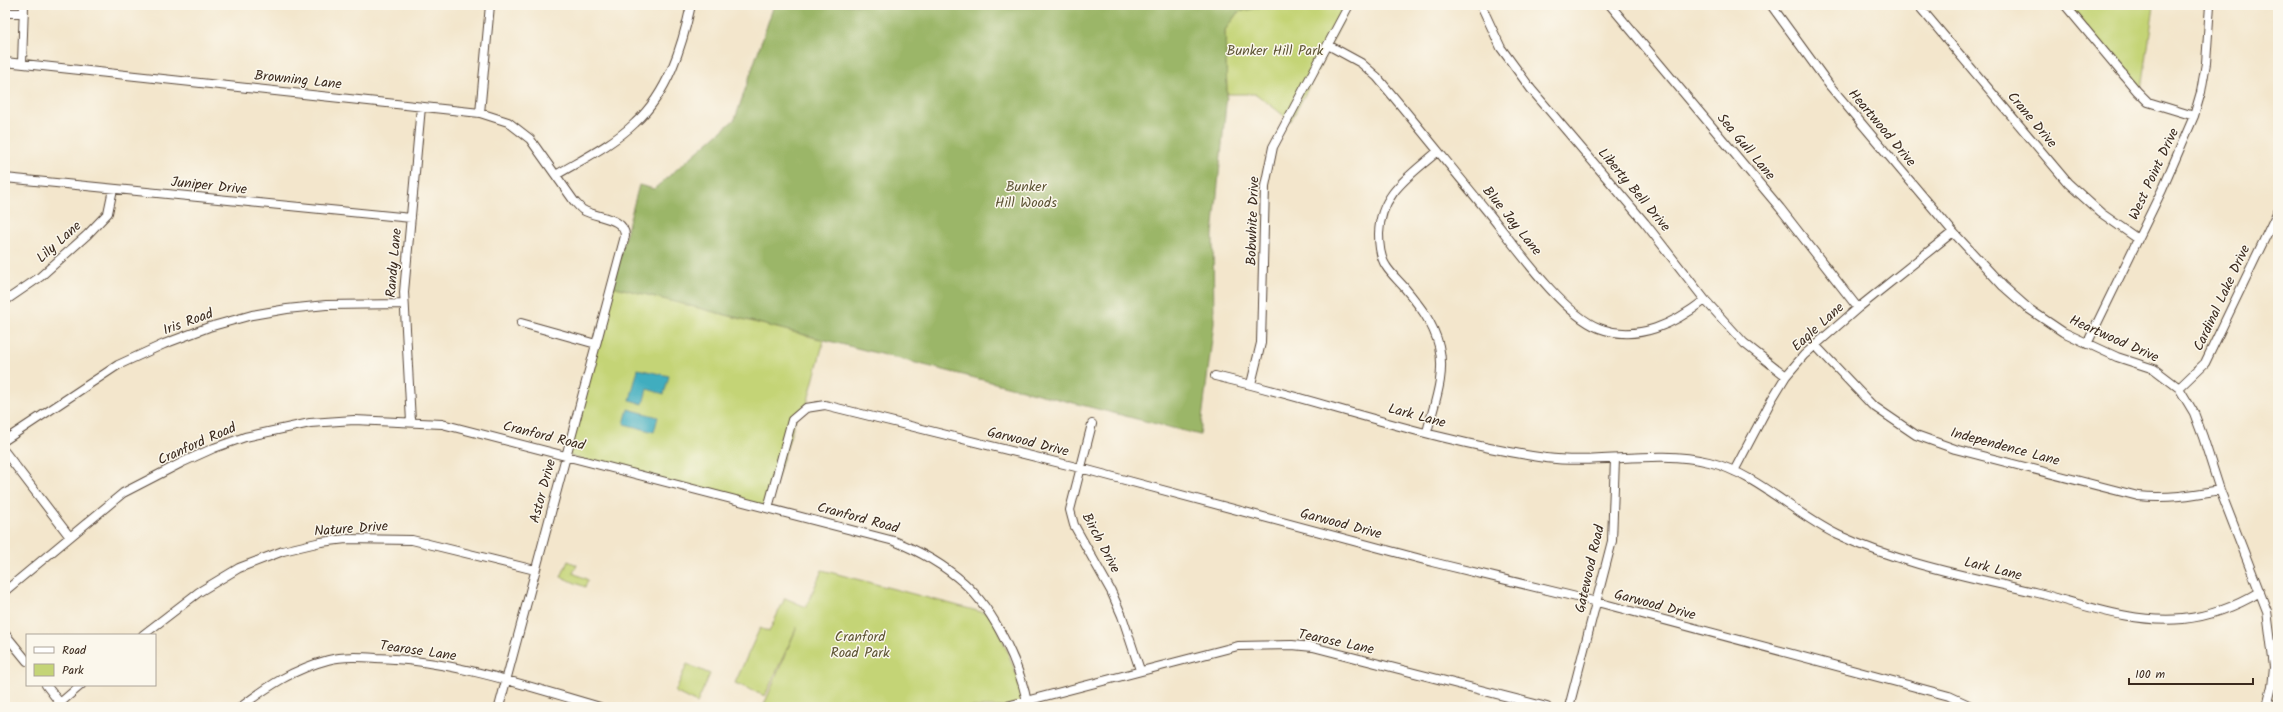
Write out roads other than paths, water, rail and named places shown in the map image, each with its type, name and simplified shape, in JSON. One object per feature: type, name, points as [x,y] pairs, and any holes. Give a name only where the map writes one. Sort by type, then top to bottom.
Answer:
[{"type":"street","points":[[480,113],[490,5]]},
{"type":"street","points":[[556,175],[603,148],[635,123],[649,107],[672,69],[684,34],[691,5]]},
{"type":"street","name":"Bobwhite Drive","points":[[1251,384],[1261,342],[1265,186],[1271,153],[1349,5]]},
{"type":"street","name":"Liberty Bell Drive","points":[[1481,5],[1501,48],[1531,89],[1645,223],[1705,300],[1744,343],[1786,376]]},
{"type":"street","name":"Sea Gull Lane","points":[[1610,5],[1780,208],[1858,308]]},
{"type":"street","name":"Heartwood Drive","points":[[1771,5],[1830,86],[1953,232],[2003,286],[2029,309],[2063,332],[2117,357],[2154,369],[2179,388],[2194,413],[2220,490],[2267,611],[2276,667],[2266,707]]},
{"type":"street","name":"Crane Drive","points":[[1918,5],[2068,183],[2102,213],[2138,239]]},
{"type":"street","points":[[2065,5],[2137,91],[2148,102],[2194,116]]},
{"type":"street","name":"West Point Drive","points":[[2087,344],[2138,239],[2194,116],[2202,92],[2210,5]]},
{"type":"street","points":[[5,13],[24,9],[22,63]]},
{"type":"street","name":"Blue Jay Lane","points":[[1328,45],[1361,63],[1377,77],[1532,267],[1574,314],[1588,323],[1615,332],[1639,332],[1660,328],[1683,316],[1705,300]]},
{"type":"street","name":"Browning Lane","points":[[5,62],[480,113],[508,122],[530,139],[582,209],[620,224],[625,230],[625,236]]},
{"type":"street","name":"Randy Lane","points":[[411,422],[404,304],[421,107]]},
{"type":"street","points":[[1427,432],[1441,380],[1442,364],[1439,346],[1425,312],[1386,266],[1381,255],[1380,226],[1382,211],[1388,199],[1396,189],[1438,151]]},
{"type":"street","name":"Juniper Drive","points":[[5,178],[411,218]]},
{"type":"street","name":"Lily Lane","points":[[5,301],[40,277],[87,235],[108,213],[113,189]]},
{"type":"street","name":"Cardinal Lake Drive","points":[[2179,388],[2205,363],[2278,211]]},
{"type":"street","name":"Eagle Lane","points":[[1734,471],[1772,398],[1786,376],[1815,345],[1858,308],[1953,232]]},
{"type":"street","name":"Astor Drive","points":[[499,707],[625,236]]},
{"type":"street","name":"Iris Road","points":[[5,440],[118,365],[164,344],[208,327],[252,315],[287,309],[326,305],[404,304]]},
{"type":"street","points":[[521,324],[596,344]]},
{"type":"street","name":"Independence Lane","points":[[1815,345],[1872,405],[1902,427],[1922,437],[1955,449],[2138,496],[2159,498],[2184,497],[2220,490]]},
{"type":"street","name":"Lark Lane","points":[[1216,376],[1251,384],[1427,432],[1512,452],[1550,458],[1615,459]]},
{"type":"street","name":"Garwood Drive","points":[[768,508],[791,422],[799,412],[814,405],[827,406],[1080,468],[1432,562],[1596,602],[1949,696],[1973,707]]},
{"type":"street","name":"Cranford Road","points":[[5,591],[70,536],[123,494],[183,462],[226,443],[277,429],[310,423],[354,420],[442,424],[567,455],[894,541],[932,560],[964,583],[976,596],[1009,649],[1018,669],[1027,704]]},
{"type":"street","name":"Birch Drive","points":[[1092,424],[1070,510],[1074,525],[1111,591],[1122,616],[1140,670]]},
{"type":"street","points":[[5,452],[70,536]]},
{"type":"street","points":[[1615,459],[1685,456],[1734,471]]},
{"type":"street","name":"Gatewood Road","points":[[1569,707],[1612,541],[1615,459]]},
{"type":"street","name":"Lark Lane","points":[[1734,471],[1811,520],[1864,546],[1950,571],[2140,618],[2182,620],[2224,611],[2260,592]]},
{"type":"street","name":"Nature Drive","points":[[144,634],[194,596],[239,568],[283,551],[321,542],[346,539],[412,540],[535,570]]},
{"type":"street","points":[[5,634],[26,660]]},
{"type":"street","name":"Tearose Lane","points":[[1003,707],[1027,704],[1140,670],[1238,646],[1292,644],[1313,647],[1547,707]]},
{"type":"street","name":"Tearose Lane","points":[[241,707],[276,681],[300,669],[342,658],[390,658],[425,663],[506,680],[600,707]]},
{"type":"street","points":[[47,686],[62,705],[80,686]]},
{"type":"water","points":[[638,369],[669,376],[664,394],[647,389],[643,404],[630,400]]},
{"type":"water","points":[[628,409],[658,417],[654,432],[624,424]]},
{"type":"park label","name":"Bunker Hill Park","points":[[1275,51]]},
{"type":"park label","name":"Bunker Hill Woods","points":[[1026,196]]},
{"type":"park label","name":"Cranford Road Park","points":[[860,646]]}]
